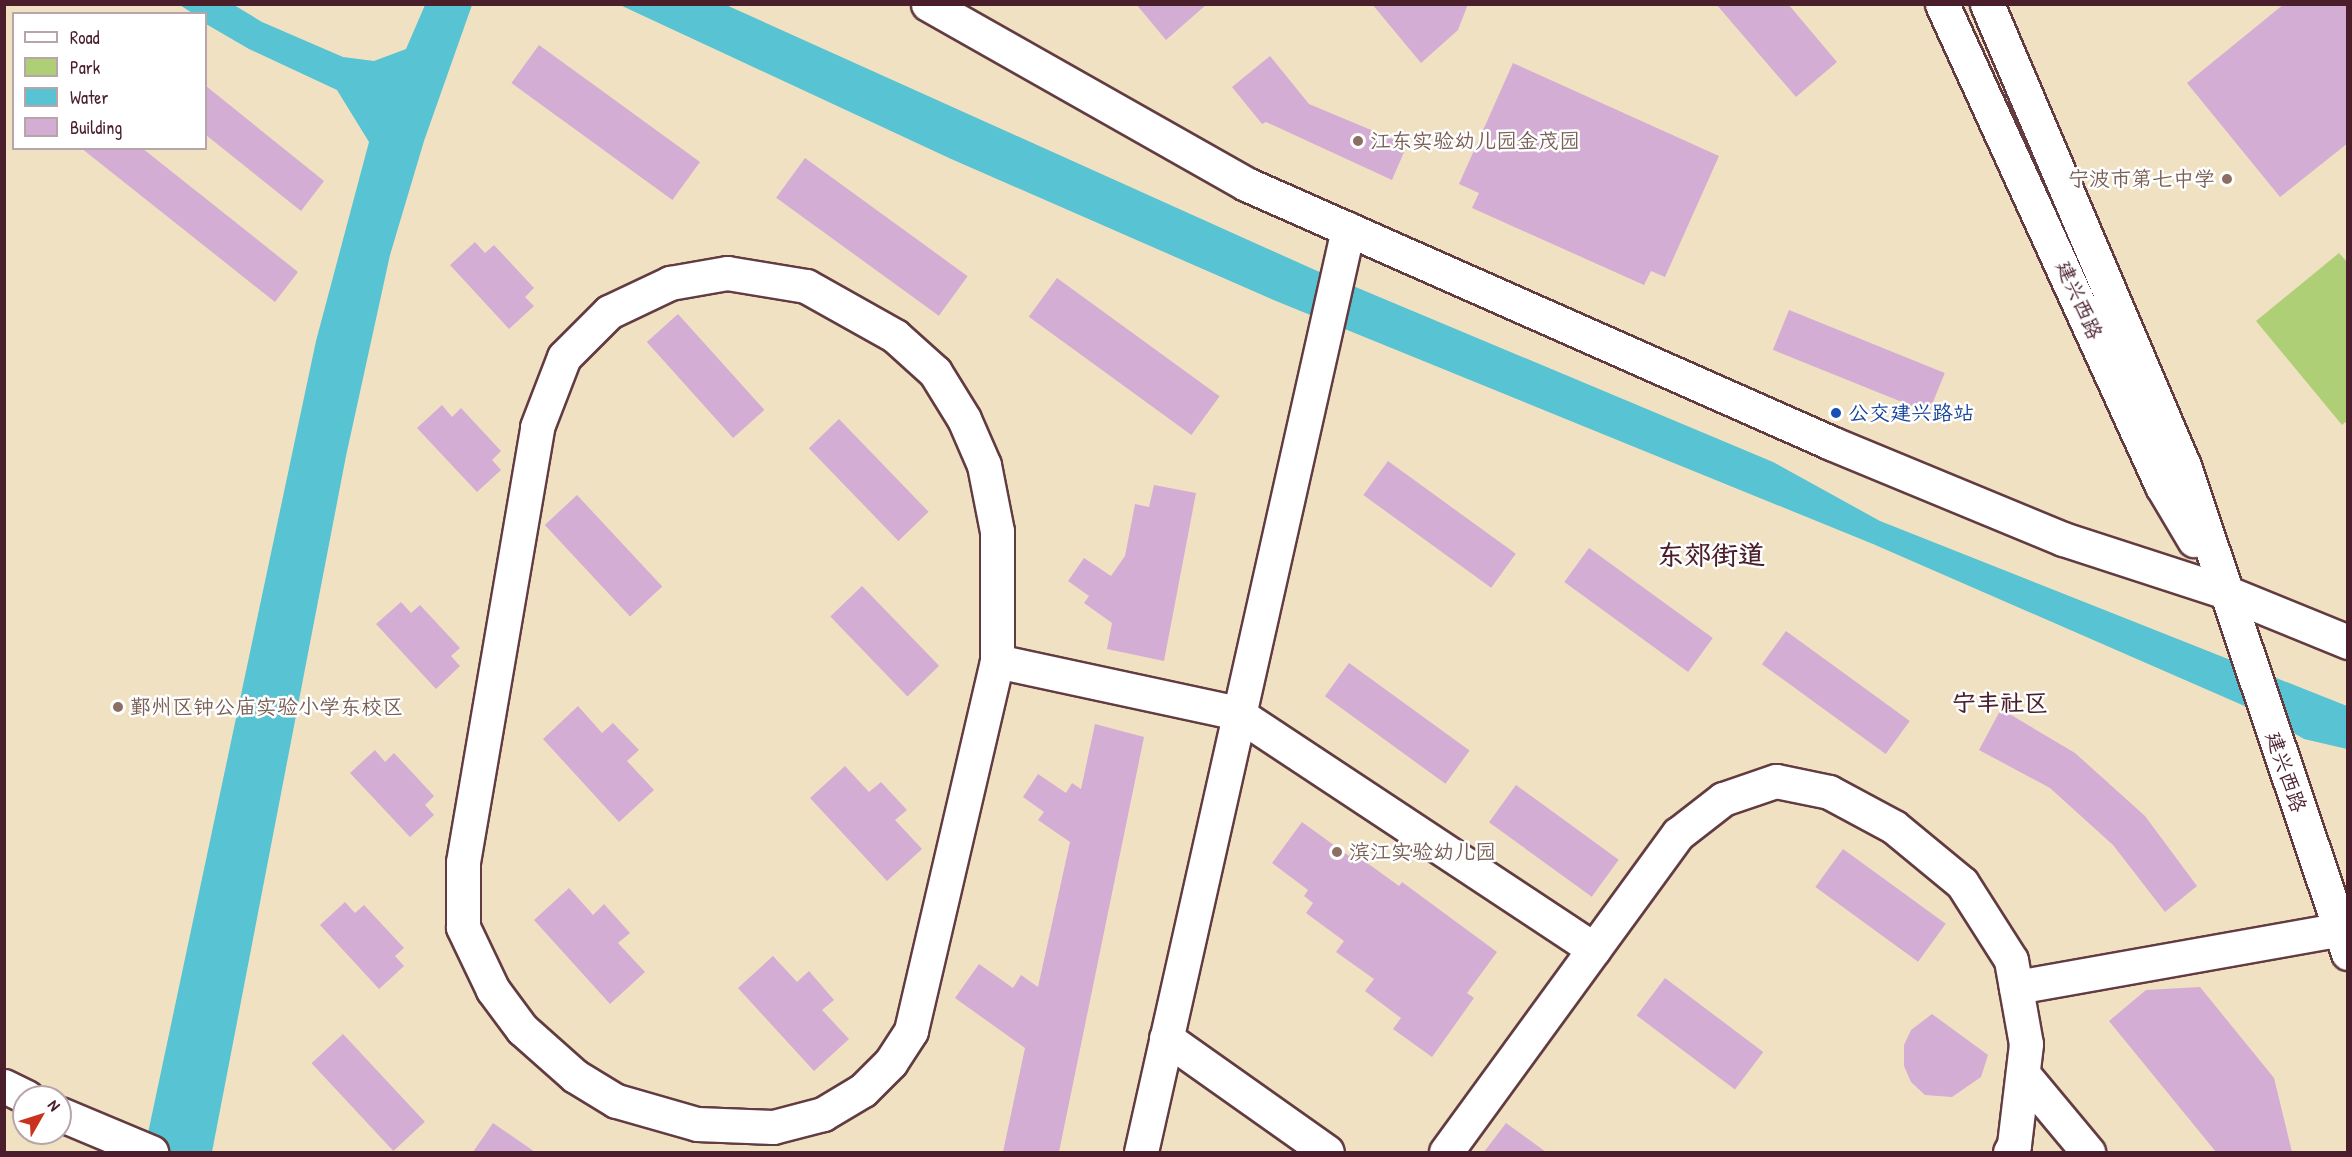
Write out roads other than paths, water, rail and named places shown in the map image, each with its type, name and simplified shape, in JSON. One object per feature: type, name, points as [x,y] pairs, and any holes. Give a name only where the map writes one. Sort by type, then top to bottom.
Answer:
[{"type":"street","points":[[928,4],[1246,184],[1346,237],[1830,443],[2228,606],[2348,642]]},
{"type":"street","name":"建兴西路","points":[[1942,4],[2162,486],[2228,606]]},
{"type":"street","name":"建兴西路","points":[[1987,4],[2184,466],[2228,606],[2344,941]]},
{"type":"street","points":[[1140,1152],[1318,352],[1346,237]]},
{"type":"street","points":[[727,273],[806,286],[895,336],[935,372],[964,419],[984,465],[997,531],[997,661],[911,1031],[891,1062],[863,1090],[823,1114],[773,1127],[697,1124],[616,1101],[575,1076],[522,1029],[493,990],[463,927],[463,862],[533,450],[537,427],[564,357],[609,312],[670,283],[727,273]]},
{"type":"street","points":[[997,661],[1237,713],[1594,949]]},
{"type":"street","points":[[1446,1152],[1678,834],[1724,799],[1776,781],[1829,792],[1894,827],[1962,883],[2011,960],[2026,1044],[2010,1152]]},
{"type":"street","points":[[2016,987],[2344,941]]},
{"type":"street","points":[[1166,1038],[1327,1152]]},
{"type":"street","points":[[2023,1074],[2088,1152]]},
{"type":"street","points":[[72,1119],[151,1152]]},
{"type":"water","points":[[180,5],[234,5],[262,22],[343,57],[374,61],[406,49],[425,5],[472,5],[424,141],[390,255],[346,456],[212,1152],[144,1152],[316,341],[369,142],[337,90],[249,49],[207,25],[207,12],[190,12]]},
{"type":"water","points":[[620,5],[726,5],[1315,270],[1773,462],[1880,521],[2347,706],[2347,749],[2304,739],[2256,711],[1873,544],[1276,301],[949,158]]},
{"type":"place","name":"江东实验幼儿园金茂园","points":[[1358,141]]},
{"type":"place","name":"宁波市第七中学","points":[[2227,179]]},
{"type":"place","name":"公交建兴路站","points":[[1836,413]]},
{"type":"place","name":"鄞州区钟公庙实验小学东校区","points":[[118,707]]},
{"type":"place","name":"滨江实验幼儿园","points":[[1337,852]]},
{"type":"district","name":"东郊街道","points":[[1711,555]]},
{"type":"district","name":"宁丰社区","points":[[2000,703]]}]
